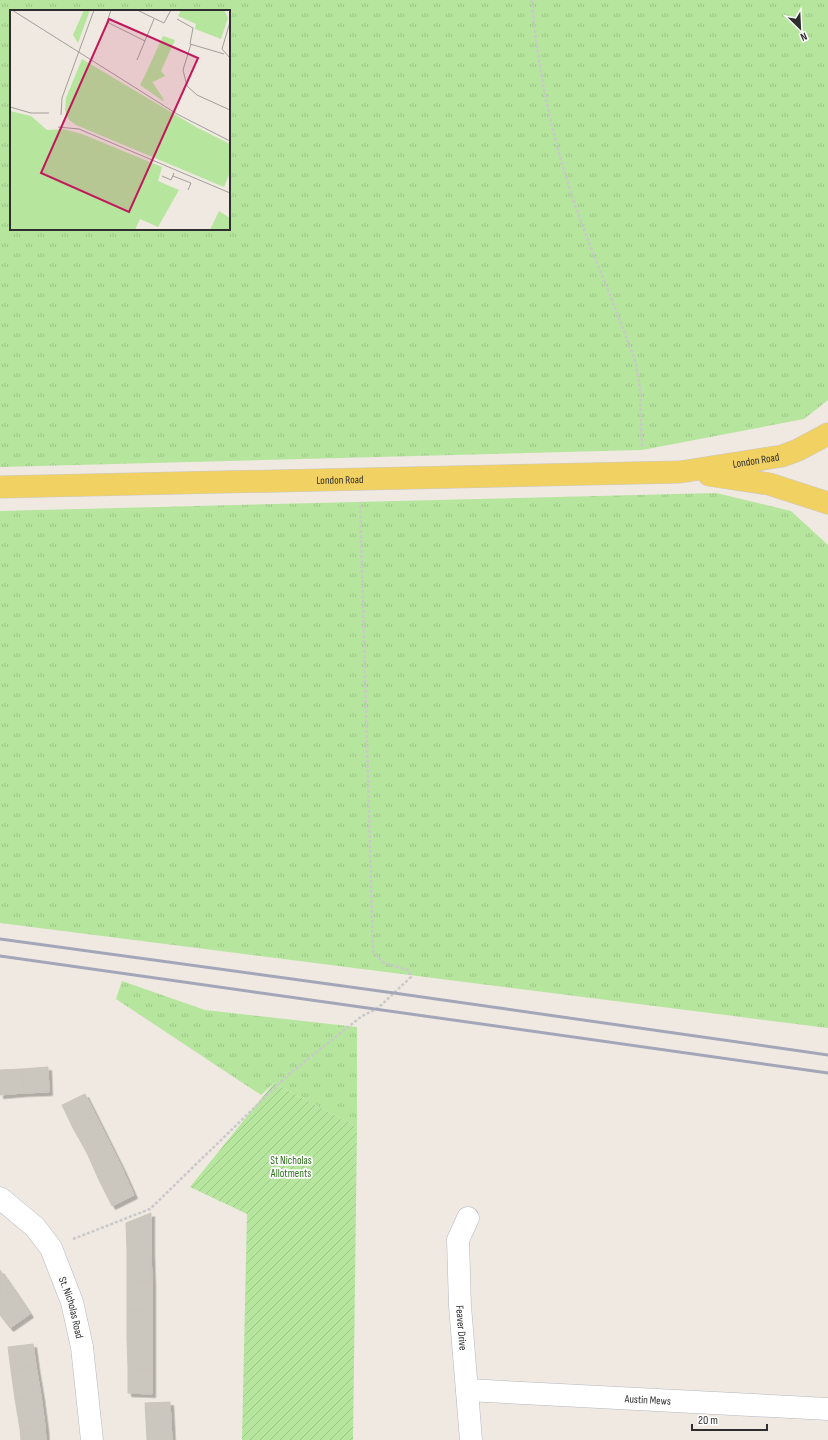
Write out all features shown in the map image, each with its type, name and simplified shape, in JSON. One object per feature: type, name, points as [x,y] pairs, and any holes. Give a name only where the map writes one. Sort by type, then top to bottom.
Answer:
[{"type":"main road","name":"London Road","points":[[0,487],[680,472],[782,456],[798,450],[828,434]]},
{"type":"main road","name":"London Road","points":[[680,472],[769,484],[828,503]]},
{"type":"street","name":"St. Nicholas Road","points":[[0,1198],[35,1227],[50,1248],[72,1302],[82,1347],[92,1440]]},
{"type":"street","name":"Feaver Drive","points":[[468,1218],[458,1240],[460,1306],[471,1440]]},
{"type":"street","name":"Austin Mews","points":[[467,1390],[828,1409]]},
{"type":"path","points":[[532,0],[539,60],[564,168],[576,209],[636,364],[640,389],[643,473]]},
{"type":"path","points":[[50,1248],[150,1209],[289,1074],[362,1016],[378,1008],[412,977],[408,970],[384,963],[373,952],[359,479]]},
{"type":"green space","points":[[0,0],[828,0],[828,400],[804,419],[642,450],[0,467]]},
{"type":"green space","points":[[716,493],[791,511],[828,545],[828,1028],[0,923],[0,511]]},
{"type":"green space","points":[[122,981],[205,1010],[357,1027],[357,1127],[274,1083],[261,1095],[116,999]]},
{"type":"green space","name":"St Nicholas Allotments","points":[[274,1083],[357,1127],[353,1440],[242,1440],[247,1214],[190,1187]]},
{"type":"building","points":[[48,1067],[49,1092],[23,1093],[22,1069]]},
{"type":"building","points":[[22,1069],[23,1093],[0,1095],[0,1070]]},
{"type":"building","points":[[85,1094],[96,1116],[73,1128],[62,1105]]},
{"type":"building","points":[[96,1116],[109,1142],[87,1153],[73,1128]]},
{"type":"building","points":[[109,1142],[122,1168],[99,1180],[87,1153]]},
{"type":"building","points":[[122,1168],[134,1195],[112,1206],[99,1180]]},
{"type":"building","points":[[151,1213],[151,1251],[127,1251],[126,1223]]},
{"type":"building","points":[[127,1251],[151,1251],[152,1281],[127,1280]]},
{"type":"building","points":[[0,1270],[14,1290],[0,1300]]},
{"type":"building","points":[[127,1280],[152,1281],[152,1310],[127,1310]]},
{"type":"building","points":[[14,1290],[30,1314],[10,1328],[0,1315],[0,1300]]},
{"type":"building","points":[[127,1310],[152,1310],[152,1339],[127,1339]]},
{"type":"building","points":[[127,1339],[152,1339],[152,1369],[128,1368]]},
{"type":"building","points":[[33,1344],[36,1366],[11,1370],[8,1347]]},
{"type":"building","points":[[36,1366],[41,1396],[15,1399],[11,1370]]},
{"type":"building","points":[[128,1368],[152,1369],[152,1394],[128,1393]]},
{"type":"building","points":[[41,1396],[45,1426],[20,1429],[15,1399]]},
{"type":"building","points":[[170,1402],[172,1440],[147,1440],[145,1403]]},
{"type":"building","points":[[45,1426],[46,1440],[21,1440],[20,1429]]},
{"type":"railway","points":[[0,939],[828,1055]]},
{"type":"railway","points":[[0,956],[828,1073]]}]
